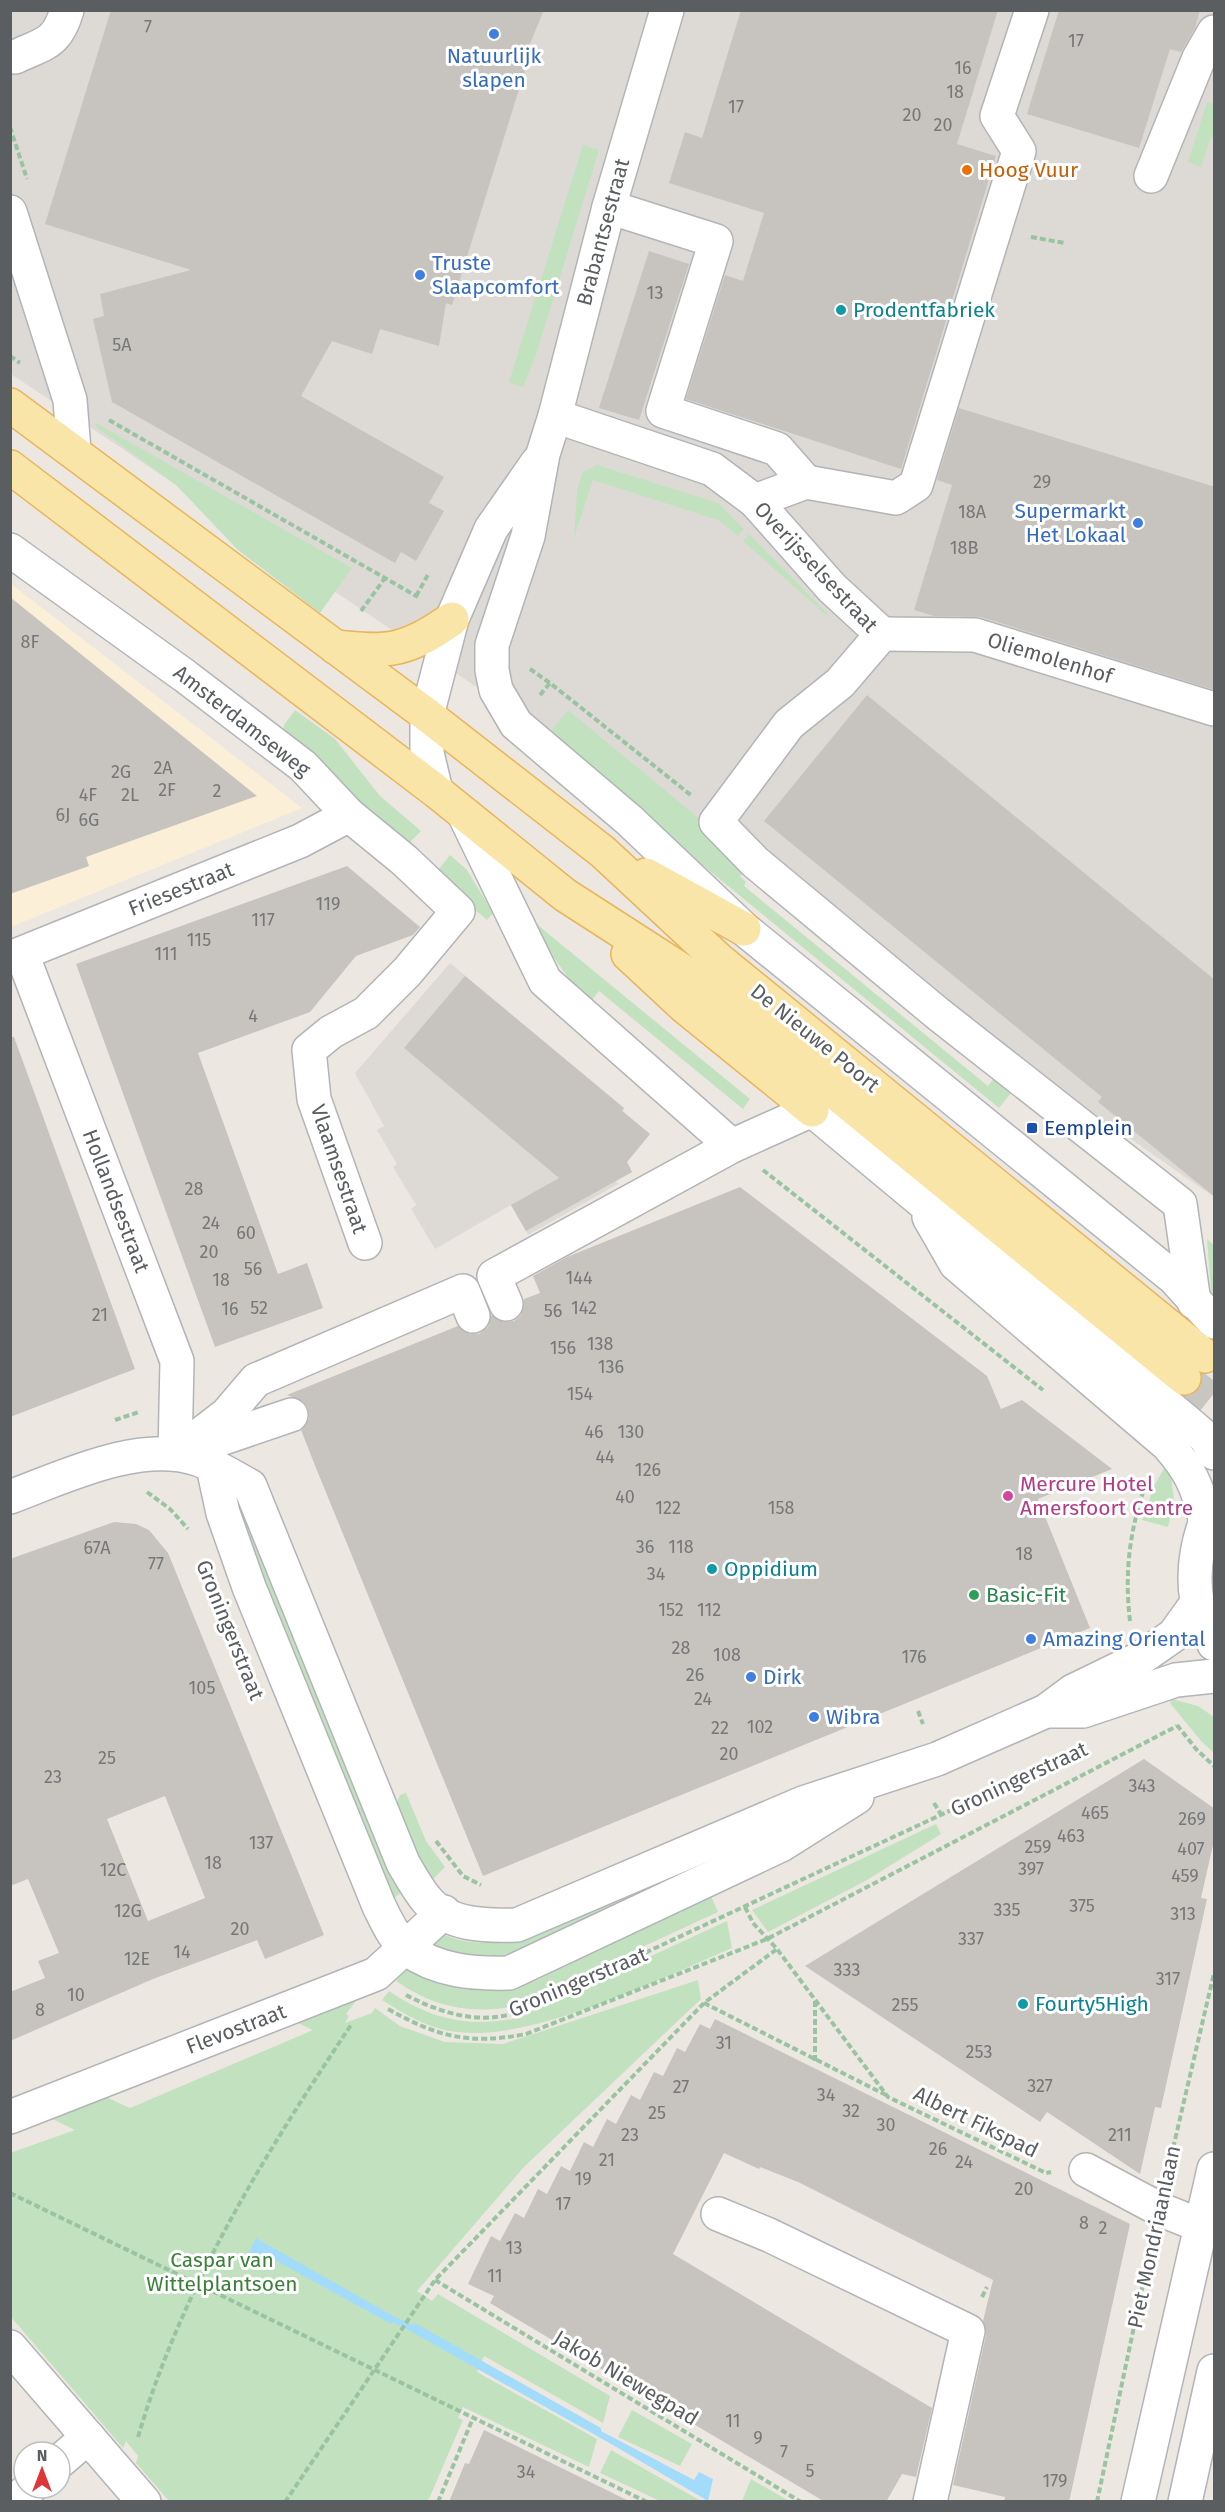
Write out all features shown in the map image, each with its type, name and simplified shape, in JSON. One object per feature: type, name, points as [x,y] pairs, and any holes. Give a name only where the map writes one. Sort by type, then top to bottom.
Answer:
[{"type":"main road","points":[[10,405],[427,715]]},
{"type":"main road","points":[[14,472],[436,791]]},
{"type":"main road","points":[[335,647],[366,650],[398,648],[422,640],[452,619]]},
{"type":"main road","name":"De Nieuwe Poort","points":[[427,715],[603,852],[719,960],[1195,1367],[700,982],[565,895],[436,791]]},
{"type":"main road","points":[[603,852],[744,929]]},
{"type":"main road","points":[[565,895],[685,1007],[812,1110]]},
{"type":"street","points":[[15,57],[56,36],[61,30],[67,10]]},
{"type":"street","name":"Brabantsestraat","points":[[496,690],[492,670],[492,645],[528,536],[543,454],[609,207],[667,10]]},
{"type":"street","points":[[755,501],[806,482],[896,498],[916,485],[1019,151],[997,116],[1032,10]]},
{"type":"street","points":[[1151,176],[1199,58],[1215,32]]},
{"type":"street","points":[[609,207],[716,241],[663,411],[777,449],[806,482]]},
{"type":"street","points":[[10,212],[19,261],[70,400],[74,451]]},
{"type":"street","name":"Overijsselsestraat","points":[[555,416],[712,469],[755,501],[832,588],[882,634],[840,682],[789,724],[716,822]]},
{"type":"street","name":"Brabantsestraat","points":[[436,791],[427,753],[427,715],[452,619],[491,529],[543,454]]},
{"type":"street","name":"Amsterdamseweg","points":[[10,550],[268,737],[303,766],[349,815],[404,860],[458,911]]},
{"type":"street","name":"Oliemolenhof","points":[[882,634],[975,635],[1215,709]]},
{"type":"street","name":"De Nieuwe Poort","points":[[496,690],[516,724],[629,820],[744,929],[1174,1278],[1204,1312]]},
{"type":"street","name":"De Nieuwe Poort","points":[[464,814],[545,981],[732,1146]]},
{"type":"street","name":"Friesestraat","points":[[16,956],[300,841],[349,815]]},
{"type":"street","name":"De Nieuwe Poort","points":[[716,822],[755,862],[937,1013],[1180,1204],[1204,1312]]},
{"type":"street","name":"Vlaamsestraat","points":[[365,1243],[314,1099],[309,1050],[331,1032],[366,1013],[407,972],[458,911]]},
{"type":"street","name":"Hollandsestraat","points":[[16,956],[177,1361],[175,1454]]},
{"type":"street","points":[[506,1304],[494,1276],[732,1146],[812,1110],[1206,1438],[1215,1453]]},
{"type":"street","points":[[920,1200],[956,1264],[1174,1452],[1185,1465],[1210,1511],[1197,1552],[1197,1603],[1215,1644]]},
{"type":"street","points":[[175,1454],[226,1414],[256,1380],[463,1291],[473,1316]]},
{"type":"street","points":[[175,1454],[291,1415]]},
{"type":"street","name":"Groningerstraat","points":[[10,1497],[131,1456],[175,1454],[197,1459],[250,1486],[403,1863],[427,1901],[444,1912],[484,1927],[517,1925],[803,1803],[953,1753],[1046,1711],[1073,1691],[1141,1658],[1174,1635],[1197,1603]]},
{"type":"street","name":"Groningerstraat","points":[[213,1467],[223,1513],[249,1587],[379,1906],[406,1948],[428,1961],[469,1974],[509,1973],[781,1845],[815,1826],[883,1778]]},
{"type":"street","name":"Groningerstraat","points":[[1046,1711],[1083,1711],[1176,1680],[1215,1676]]},
{"type":"street","name":"Flevostraat","points":[[10,2116],[378,1990],[406,1948],[444,1912]]},
{"type":"street","name":"Piet Mondriaanlaan","points":[[1138,2502],[1209,2229],[1215,2169]]},
{"type":"street","points":[[1086,2170],[1159,2209],[1209,2229]]},
{"type":"street","points":[[718,2214],[769,2235],[968,2331],[930,2502]]},
{"type":"street","points":[[10,2347],[134,2490]]},
{"type":"street","points":[[1185,2502],[1215,2371]]},
{"type":"street","points":[[72,2451],[88,2437]]},
{"type":"path","points":[[70,400],[385,578]]},
{"type":"path","points":[[492,645],[550,682],[696,799],[716,822]]},
{"type":"path","points":[[732,1146],[1047,1393]]},
{"type":"path","points":[[110,1422],[176,1399]]},
{"type":"path","points":[[142,1489],[170,1509],[189,1530]]},
{"type":"path","points":[[378,1990],[422,2028],[444,2036],[496,2039],[526,2034],[767,1940],[1178,1726]]},
{"type":"path","name":"Groningerstraat","points":[[619,1965],[1083,1749]]},
{"type":"path","points":[[934,1803],[942,1816]]},
{"type":"path","points":[[431,1836],[463,1876],[484,1886]]},
{"type":"path","name":"Albert Fikspad","points":[[888,2097],[777,1949],[704,2003],[815,2061],[888,2097],[1046,2173],[1086,2170]]},
{"type":"path","name":"Piet Mondriaanlaan","points":[[1097,2502],[1159,2209],[1215,1973]]},
{"type":"path","name":"Groningerstraat","points":[[378,1990],[397,1991],[429,2007],[483,2018],[515,2013],[525,2008]]},
{"type":"path","points":[[815,2000],[815,2061]]},
{"type":"path","points":[[285,2502],[435,2280],[704,2003]]},
{"type":"path","points":[[134,2490],[154,2382],[196,2282],[273,2143],[353,2022]]},
{"type":"path","points":[[10,2193],[646,2502]]},
{"type":"path","name":"Jakob Niewegpad","points":[[435,2280],[801,2502]]},
{"type":"path","points":[[438,2502],[473,2418]]},
{"type":"shaded area","points":[[10,11],[1214,11],[1214,1197],[551,737],[11,374]]},
{"type":"shaded area","points":[[11,584],[302,808],[11,927]]},
{"type":"shaded area","points":[[450,963],[624,1108],[623,1111],[650,1134],[627,1162],[632,1172],[616,1181],[618,1184],[528,1235],[511,1205],[435,1249],[411,1209],[416,1205],[393,1167],[397,1164],[377,1130],[384,1126],[355,1073]]},
{"type":"green space","points":[[1207,102],[1214,104],[1214,137],[1211,137],[1201,167],[1188,162]]},
{"type":"green space","points":[[583,145],[599,150],[536,355],[523,387],[509,382]]},
{"type":"green space","points":[[96,423],[352,568],[320,613],[237,549],[176,485],[95,426]]},
{"type":"green space","points":[[597,465],[718,503],[744,529],[738,536],[718,520],[593,480],[574,538],[577,491],[582,473]]},
{"type":"green space","points":[[749,534],[828,614],[827,616],[743,541]]},
{"type":"green space","points":[[295,710],[335,739],[380,796],[421,831],[406,846],[283,732],[284,725]]},
{"type":"green space","points":[[568,710],[706,824],[746,869],[740,876],[746,882],[744,886],[988,1086],[997,1074],[1015,1088],[999,1108],[546,737]]},
{"type":"green space","points":[[450,855],[467,870],[493,913],[487,920],[442,882],[439,869]]},
{"type":"green space","points":[[534,922],[750,1099],[743,1109],[599,991],[591,1001],[579,993],[530,924]]},
{"type":"green space","points":[[1207,1239],[1214,1245],[1214,1295],[1211,1291]]},
{"type":"green space","points":[[1165,1467],[1170,1469],[1174,1500],[1168,1527],[1142,1520],[1155,1484]]},
{"type":"green space","points":[[236,1492],[382,1854],[401,1893],[389,1901],[232,1499]]},
{"type":"green space","points":[[1172,1699],[1198,1706],[1214,1717],[1214,1753],[1201,1741],[1170,1703]]},
{"type":"green space","points":[[406,1793],[426,1841],[445,1867],[433,1879],[424,1872],[394,1810],[400,1795]]},
{"type":"green space","points":[[936,1824],[941,1834],[867,1880],[768,1932],[752,1910]]},
{"type":"green space","points":[[695,1859],[700,1871],[505,1958],[467,1959],[431,1945],[443,1934],[460,1940],[478,1942],[513,1939]]},
{"type":"green space","points":[[709,1891],[718,1912],[515,2006],[483,2010],[452,2007],[424,1997],[396,1981],[407,1968],[439,1983],[472,1990],[505,1989],[522,1985],[539,1979]]},
{"type":"green space","points":[[727,1921],[732,1948],[596,2005],[559,2018],[522,2027],[488,2032],[457,2032],[418,2021],[382,2000],[389,1991],[419,2008],[450,2019],[482,2022],[517,2018]]},
{"type":"green space","name":"Caspar van Wittelplantsoen","points":[[698,1980],[701,1999],[524,2167],[417,2291],[432,2301],[438,2294],[610,2396],[603,2423],[484,2356],[477,2372],[597,2439],[589,2467],[463,2407],[458,2418],[463,2420],[428,2501],[169,2501],[136,2463],[138,2456],[126,2441],[123,2448],[11,2317],[10,2153],[75,2130],[44,2115],[97,2093],[130,2108],[313,2030],[283,2016],[359,1997],[346,2014],[349,2016],[345,2023],[372,2013],[375,2008],[400,2026],[445,2042],[503,2044]]},
{"type":"green space","points":[[632,2410],[692,2444],[680,2466],[618,2437]]},
{"type":"green space","points":[[611,2450],[701,2501],[660,2501],[600,2473]]},
{"type":"green space","points":[[751,2479],[789,2501],[742,2501]]},
{"type":"water","points":[[256,2238],[395,2317],[413,2325],[415,2323],[601,2428],[601,2431],[694,2480],[699,2472],[713,2479],[708,2501],[410,2331],[392,2322],[391,2324],[273,2259],[268,2271],[245,2260]]},
{"type":"building","points":[[111,10],[544,10],[526,53],[530,54],[452,305],[446,303],[439,346],[380,329],[372,354],[332,341],[301,396],[444,477],[429,503],[444,511],[416,561],[401,552],[395,563],[112,402],[93,319],[104,316],[100,294],[191,270],[45,224]]},
{"type":"building","name":"Prodentfabriek","points":[[741,10],[998,10],[957,144],[996,156],[901,469],[686,399],[725,275],[743,281],[764,213],[669,183],[685,132],[702,138]]},
{"type":"building","points":[[1059,10],[1200,10],[1195,28],[1181,52],[1170,49],[1139,148],[1027,114]]},
{"type":"building","points":[[649,251],[689,264],[639,420],[599,408]]},
{"type":"building","points":[[959,408],[1215,487],[1215,690],[981,617],[934,616],[914,610],[952,485],[937,480]]},
{"type":"building","points":[[10,597],[257,796],[86,857],[89,866],[10,894]]},
{"type":"building","points":[[867,695],[1215,980],[1215,1197],[1098,1102],[1102,1097],[764,821]]},
{"type":"building","points":[[347,866],[420,927],[413,935],[356,956],[310,1012],[198,1053],[278,1274],[307,1263],[323,1308],[215,1347],[76,964]]},
{"type":"building","points":[[465,976],[624,1108],[622,1111],[650,1134],[627,1162],[632,1172],[526,1231],[511,1205],[559,1178],[404,1048]]},
{"type":"building","points":[[10,1037],[14,1037],[135,1369],[10,1417]]},
{"type":"building","name":"Oppidium","points":[[740,1187],[987,1376],[1001,1409],[1022,1400],[1112,1469],[1038,1499],[1090,1628],[483,1876],[301,1430],[309,1419],[308,1408],[303,1401],[287,1395],[458,1326],[470,1334],[479,1334],[488,1327],[491,1315],[503,1322],[514,1321],[521,1315],[524,1299],[540,1293],[533,1276],[567,1257]]},
{"type":"building","points":[[114,1522],[136,1524],[149,1530],[168,1553],[324,1935],[265,1959],[257,1940],[153,1979],[10,2041],[10,1992],[45,1978],[38,1961],[59,1953],[28,1879],[10,1886],[10,1559]],"holes":[[[165,1796],[205,1898],[148,1921],[107,1819]]]},
{"type":"building","name":"Fourty5High","points":[[1144,1759],[1215,1809],[1215,1836],[1201,1898],[1207,1899],[1161,2108],[1155,2107],[1140,2174],[1047,2112],[1040,2122],[805,1966]]},
{"type":"building","points":[[715,2019],[1130,2224],[1069,2502],[1004,2502],[1005,2497],[953,2485],[986,2335],[983,2321],[993,2280],[798,2182],[760,2167],[759,2169],[724,2153],[673,2254],[932,2408],[916,2477],[902,2474],[886,2502],[825,2502],[490,2303],[494,2296],[468,2284],[491,2236],[500,2241],[515,2213],[524,2218],[538,2189],[547,2194],[561,2166],[570,2171],[584,2142],[593,2147],[607,2119],[616,2124],[631,2095],[640,2100],[654,2072],[663,2076],[677,2048],[685,2052],[700,2024],[710,2029]]},
{"type":"building","points":[[484,2430],[631,2502],[449,2502],[465,2463],[469,2464]]},
{"type":"tunnel","points":[[1184,1378],[1214,1402]]},
{"type":"place","name":"Natuurlijk slapen","points":[[494,34]]},
{"type":"place","name":"Hoog Vuur","points":[[967,170]]},
{"type":"place","name":"Truste Slaapcomfort","points":[[420,275]]},
{"type":"place","name":"Prodentfabriek","points":[[841,310]]},
{"type":"place","name":"Supermarkt Het Lokaal","points":[[1138,523]]},
{"type":"place","name":"Eemplein","points":[[1032,1128]]},
{"type":"place","name":"Mercure Hotel Amersfoort Centre","points":[[1008,1496]]},
{"type":"place","name":"Oppidium","points":[[712,1569]]},
{"type":"place","name":"Basic-Fit","points":[[974,1595]]},
{"type":"place","name":"Amazing Oriental","points":[[1031,1639]]},
{"type":"place","name":"Dirk","points":[[751,1677]]},
{"type":"place","name":"Wibra","points":[[814,1717]]},
{"type":"place","name":"Fourty5High","points":[[1023,2004]]}]
